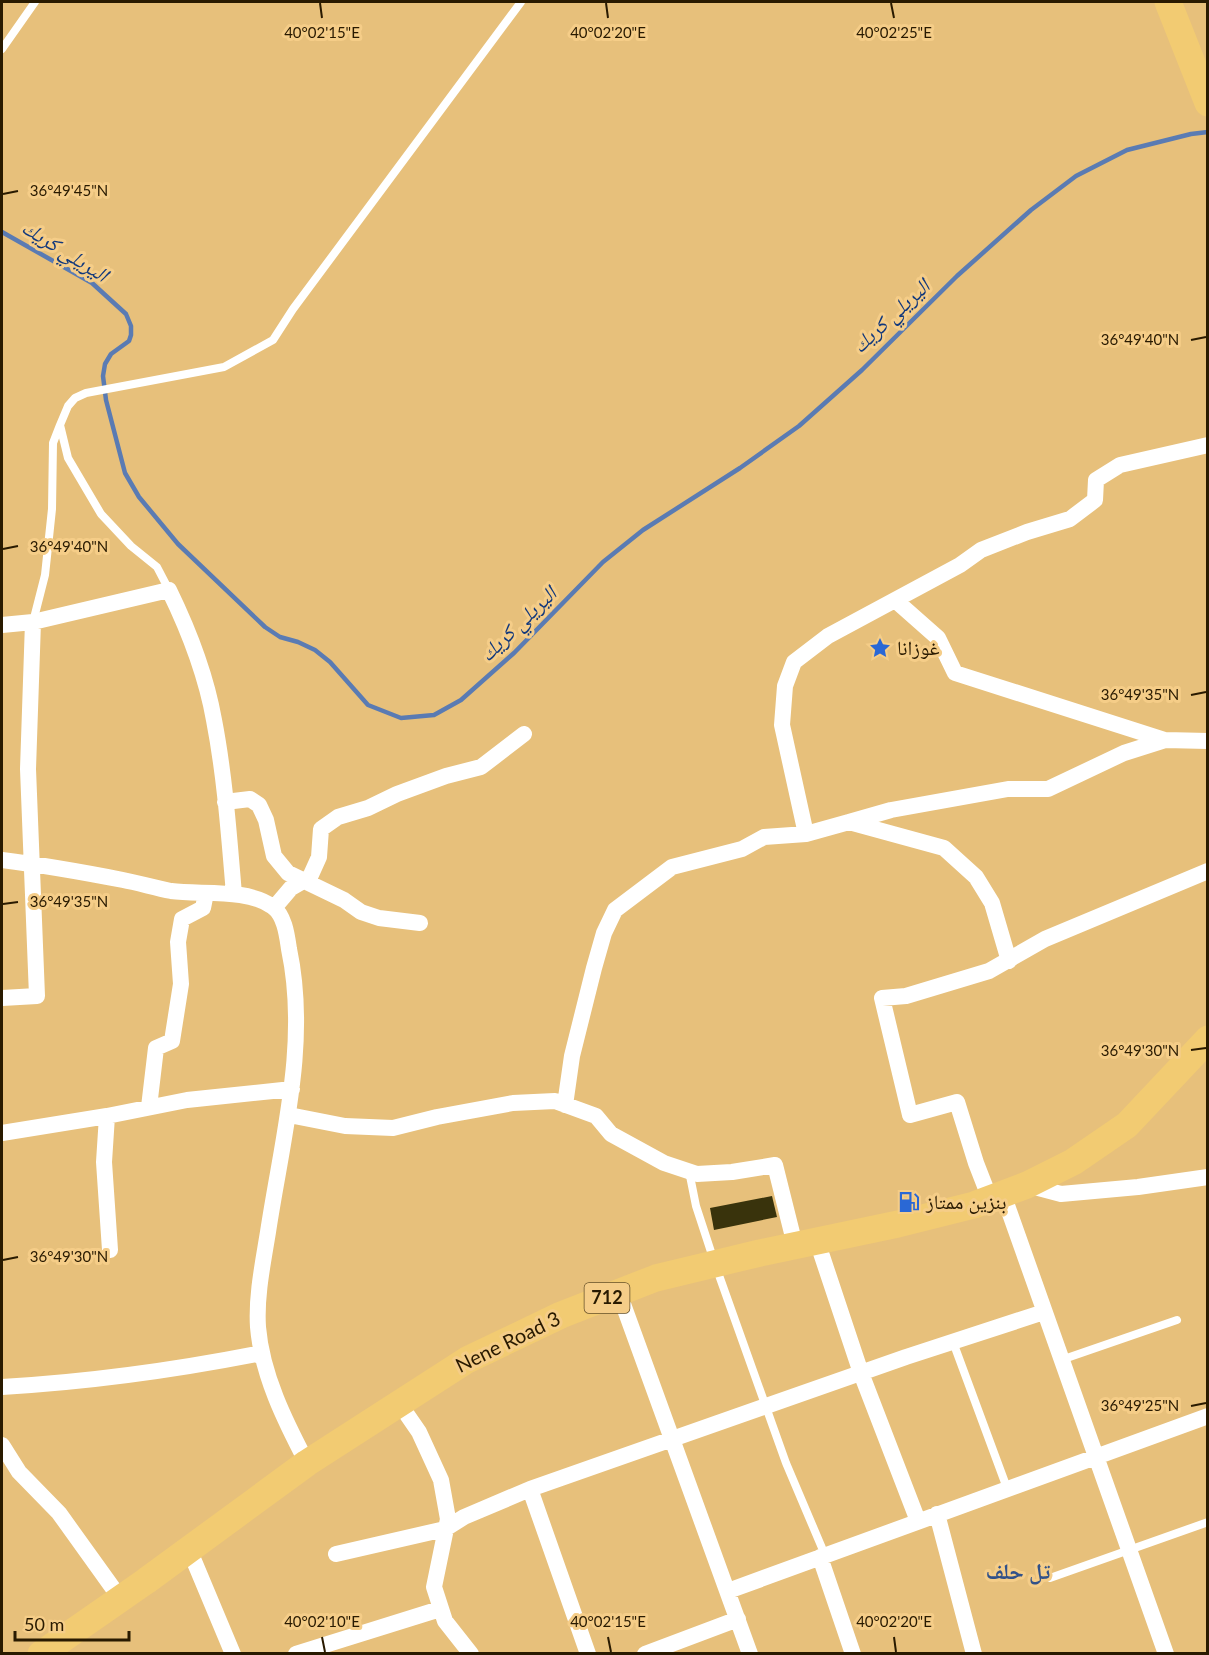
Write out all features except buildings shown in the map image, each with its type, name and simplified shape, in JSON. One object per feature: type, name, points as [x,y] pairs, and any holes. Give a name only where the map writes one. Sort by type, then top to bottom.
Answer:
[{"type":"main road","points":[[1168,2],[1208,103]]},
{"type":"main road","name":"Nene Road 3","points":[[41,1653],[307,1463],[467,1360],[561,1315],[656,1278],[898,1224],[974,1205],[1007,1193],[1073,1162],[1127,1125],[1208,1039]]},
{"type":"street","points":[[806,834],[782,725],[785,686],[794,662],[828,636],[960,565],[981,550],[1027,531],[1070,519],[1095,500],[1096,480],[1120,465],[1208,445]]},
{"type":"street","points":[[2,625],[33,622],[170,590],[189,630],[212,709],[225,802],[234,894]]},
{"type":"street","points":[[895,600],[939,638],[956,672],[1165,740],[1208,741]]},
{"type":"street","points":[[2,998],[37,996],[28,769],[33,622]]},
{"type":"street","points":[[274,908],[291,888],[310,877],[319,857],[321,829],[338,817],[368,808],[397,794],[436,780],[481,767],[524,734]]},
{"type":"street","points":[[565,1105],[572,1056],[601,942],[615,910],[672,867],[741,849],[764,837],[806,834],[891,810],[1008,789],[1048,789],[1124,753],[1165,740]]},
{"type":"street","points":[[225,802],[250,799],[260,805],[266,820],[274,856],[288,873],[344,900],[361,912],[379,918],[420,923]]},
{"type":"street","points":[[849,822],[944,848],[976,877],[992,903],[1009,961]]},
{"type":"street","points":[[2,860],[124,880],[172,891],[234,894],[254,898],[274,908],[285,926],[293,966],[296,1020],[292,1089],[258,1299],[258,1326],[267,1373],[287,1426],[307,1463]]},
{"type":"street","points":[[1166,1653],[1044,1312],[1007,1193],[976,1163],[957,1102],[910,1115],[882,998],[906,996],[989,971],[1045,939],[1208,871]]},
{"type":"street","points":[[149,1107],[156,1048],[172,1041],[176,1019],[181,984],[178,942],[182,919],[203,908],[206,893]]},
{"type":"street","points":[[2,1133],[187,1100],[292,1089]]},
{"type":"street","points":[[289,1115],[345,1126],[393,1128],[513,1103],[555,1101],[596,1116],[611,1134],[664,1163],[697,1174],[775,1166],[861,1373],[918,1521]]},
{"type":"street","points":[[107,1116],[104,1162],[110,1250]]},
{"type":"street","points":[[1007,1193],[1061,1194],[1208,1177]]},
{"type":"street","points":[[619,1293],[750,1653]]},
{"type":"street","points":[[336,1554],[445,1529],[464,1517],[530,1489],[861,1373],[1044,1312]]},
{"type":"street","points":[[2,1387],[55,1384],[139,1374],[203,1365],[262,1353]]},
{"type":"street","points":[[399,1403],[419,1432],[441,1480],[448,1519],[434,1587],[445,1621],[471,1653]]},
{"type":"street","points":[[728,1591],[1208,1416]]},
{"type":"street","points":[[2,1445],[19,1472],[59,1514],[120,1598]]},
{"type":"street","points":[[530,1489],[588,1653]]},
{"type":"street","points":[[937,1514],[974,1653]]},
{"type":"street","points":[[189,1549],[233,1653]]},
{"type":"street","points":[[822,1556],[853,1653]]},
{"type":"street","points":[[296,1653],[440,1609]]},
{"type":"street","points":[[645,1653],[738,1619]]},
{"type":"lane","points":[[2,49],[35,2]]},
{"type":"lane","points":[[33,622],[45,575],[52,509],[53,443],[68,406],[75,398],[86,393],[224,367],[273,340],[293,309],[521,2]]},
{"type":"lane","points":[[60,425],[68,458],[101,514],[131,546],[158,567],[170,590]]},
{"type":"lane","points":[[689,1171],[696,1206],[715,1264],[786,1463],[822,1556]]},
{"type":"lane","points":[[1061,1360],[1177,1320]]},
{"type":"lane","points":[[953,1342],[1007,1488]]},
{"type":"lane","points":[[1050,1578],[1129,1548],[1208,1522]]},
{"type":"waterway","name":"اليريلي كريك","points":[[2,232],[92,283],[126,314],[131,326],[129,341],[111,354],[105,364],[103,376],[106,400],[125,473],[139,497],[178,544],[265,627],[280,637],[315,650],[330,662],[368,705],[401,718],[434,715],[461,700],[514,653],[603,562],[643,530],[740,468],[799,426],[862,370],[957,276],[1031,210],[1076,176],[1127,150],[1208,132]]},
{"type":"place","name":"غوزانا","points":[[880,648]]},
{"type":"place","name":"بنزين ممتاز","points":[[909,1202]]},
{"type":"district","name":"تل حلف","points":[[1018,1571]]}]
